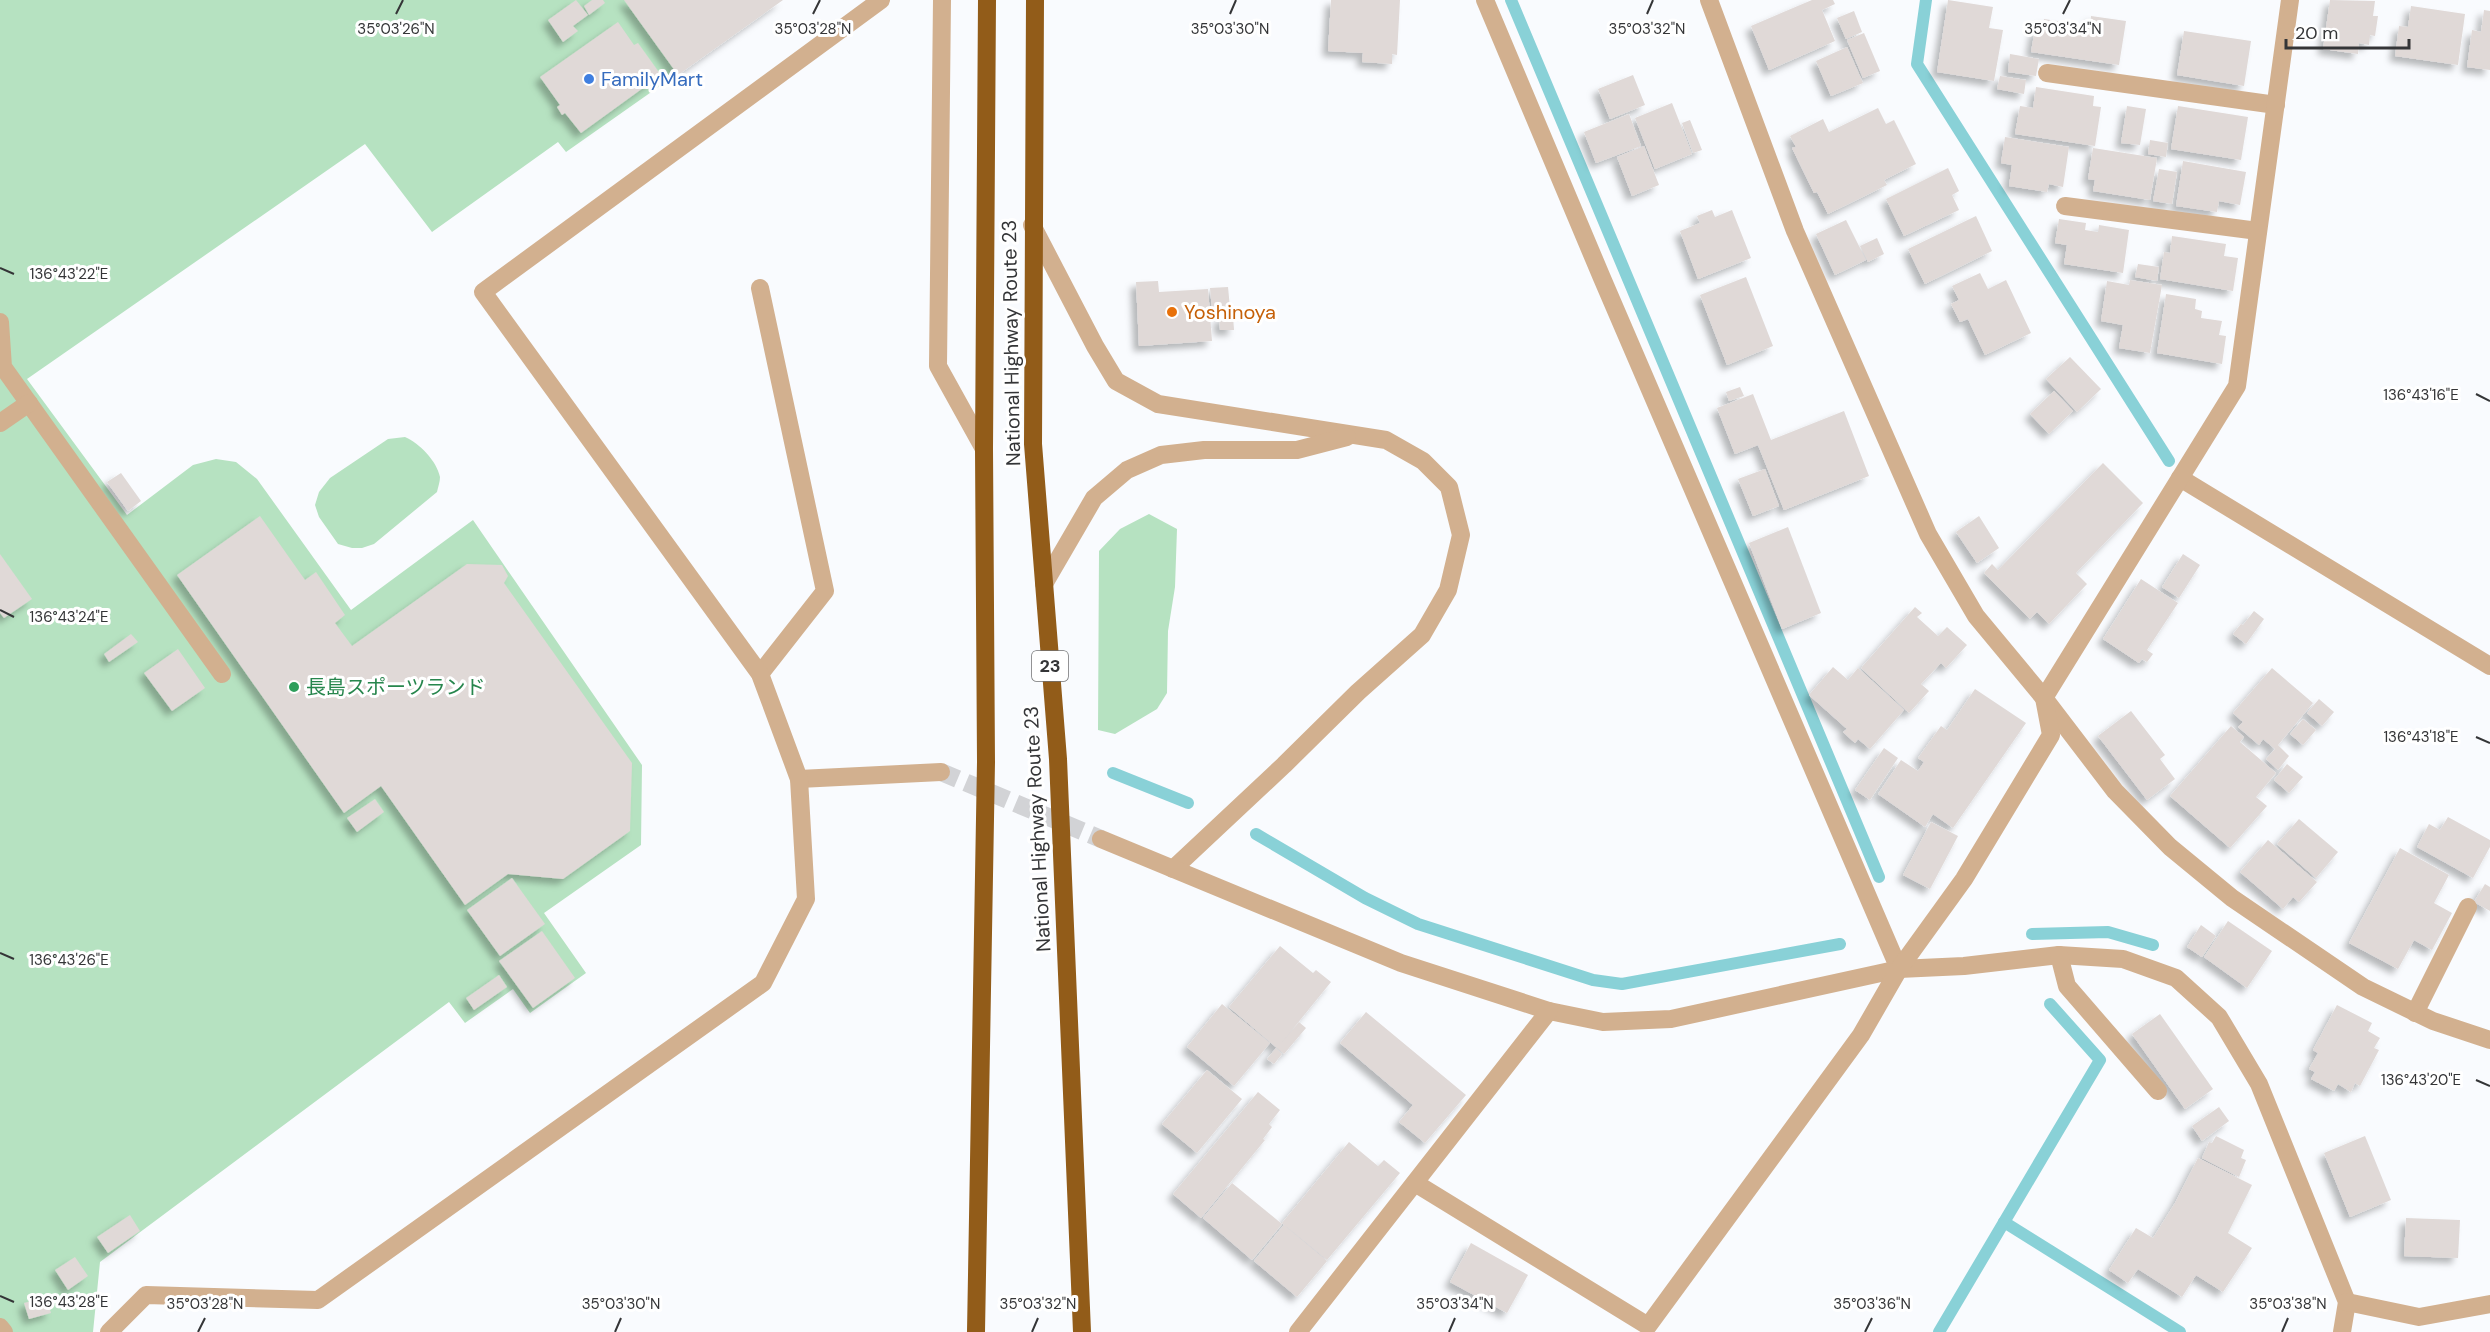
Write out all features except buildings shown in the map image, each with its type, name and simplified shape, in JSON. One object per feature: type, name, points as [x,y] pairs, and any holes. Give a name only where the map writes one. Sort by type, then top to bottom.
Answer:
[{"type":"highway","name":"National Highway Route 23","points":[[976,1332],[986,762],[984,448],[987,0]]},
{"type":"highway","name":"National Highway Route 23","points":[[1035,0],[1032,225],[1033,444],[1058,759],[1082,1332]]},
{"type":"street","points":[[109,1332],[146,1294],[318,1300],[763,982],[806,899],[799,779],[759,674],[483,292],[881,0]]},
{"type":"street","points":[[942,0],[939,366],[984,448]]},
{"type":"street","points":[[1485,0],[1899,969]]},
{"type":"street","points":[[1709,0],[1795,231],[1928,534],[1976,616],[2044,698],[2115,791],[2170,847],[2232,898],[2363,987],[2433,1021],[2490,1040]]},
{"type":"street","points":[[1415,1183],[1648,1326],[1861,1035],[1899,969],[1964,879],[2051,735],[2044,698],[2237,386],[2290,0]]},
{"type":"street","points":[[2047,73],[2276,105]]},
{"type":"street","points":[[2065,206],[2258,231]]},
{"type":"street","points":[[1032,225],[1116,381],[1158,404],[1386,440],[1423,461],[1449,487],[1461,535],[1448,590],[1422,635],[1358,692],[1284,765],[1173,868]]},
{"type":"street","points":[[759,674],[825,591],[760,288]]},
{"type":"street","points":[[0,322],[3,367],[222,674]]},
{"type":"street","points":[[0,423],[29,403]]},
{"type":"street","points":[[1044,584],[1095,498],[1127,470],[1161,455],[1204,450],[1297,450],[1355,435]]},
{"type":"street","points":[[2180,478],[2490,666]]},
{"type":"street","points":[[799,779],[941,772]]},
{"type":"street","points":[[1101,839],[1401,963],[1549,1011],[1603,1022],[1671,1019],[1899,969],[1964,966],[2059,955],[2123,959],[2176,978],[2219,1017],[2259,1084],[2347,1302],[2342,1332]]},
{"type":"street","points":[[2415,1013],[2468,907]]},
{"type":"street","points":[[2059,955],[2067,986],[2158,1091]]},
{"type":"street","points":[[1298,1332],[1549,1011]]},
{"type":"street","points":[[2347,1302],[2419,1317],[2490,1304]]},
{"type":"street","points":[[0,1327],[4,1332]]},
{"type":"green space","name":"長島スポーツランド","points":[[0,0],[782,0],[566,152],[558,142],[432,232],[365,144],[27,379],[127,515],[193,465],[216,459],[236,462],[257,479],[351,610],[473,520],[642,765],[641,845],[544,913],[586,973],[530,1013],[513,989],[465,1023],[449,1002],[100,1262],[93,1332],[0,1332]]},
{"type":"green space","points":[[405,437],[421,448],[435,465],[440,477],[437,492],[374,544],[352,548],[338,544],[319,517],[315,505],[319,492],[330,478],[388,439]]},
{"type":"green space","points":[[1149,514],[1177,529],[1175,587],[1168,631],[1167,693],[1157,709],[1115,734],[1098,730],[1099,551],[1120,529]]},
{"type":"waterway","points":[[1511,0],[1879,877]]},
{"type":"waterway","points":[[1926,0],[1917,64],[2169,461]]},
{"type":"waterway","points":[[1113,773],[1188,803]]},
{"type":"waterway","points":[[1256,834],[1365,898],[1418,924],[1593,980],[1622,984],[1840,944]]},
{"type":"waterway","points":[[2032,934],[2108,932],[2153,945]]},
{"type":"waterway","points":[[1939,1332],[2100,1060],[2050,1004]]},
{"type":"waterway","points":[[2004,1222],[2180,1332]]},
{"type":"tunnel","points":[[941,772],[1101,839]]},
{"type":"place","name":"FamilyMart","points":[[589,79]]},
{"type":"place","name":"Yoshinoya","points":[[1172,312]]},
{"type":"place","name":"長島スポーツランド","points":[[294,687]]}]
